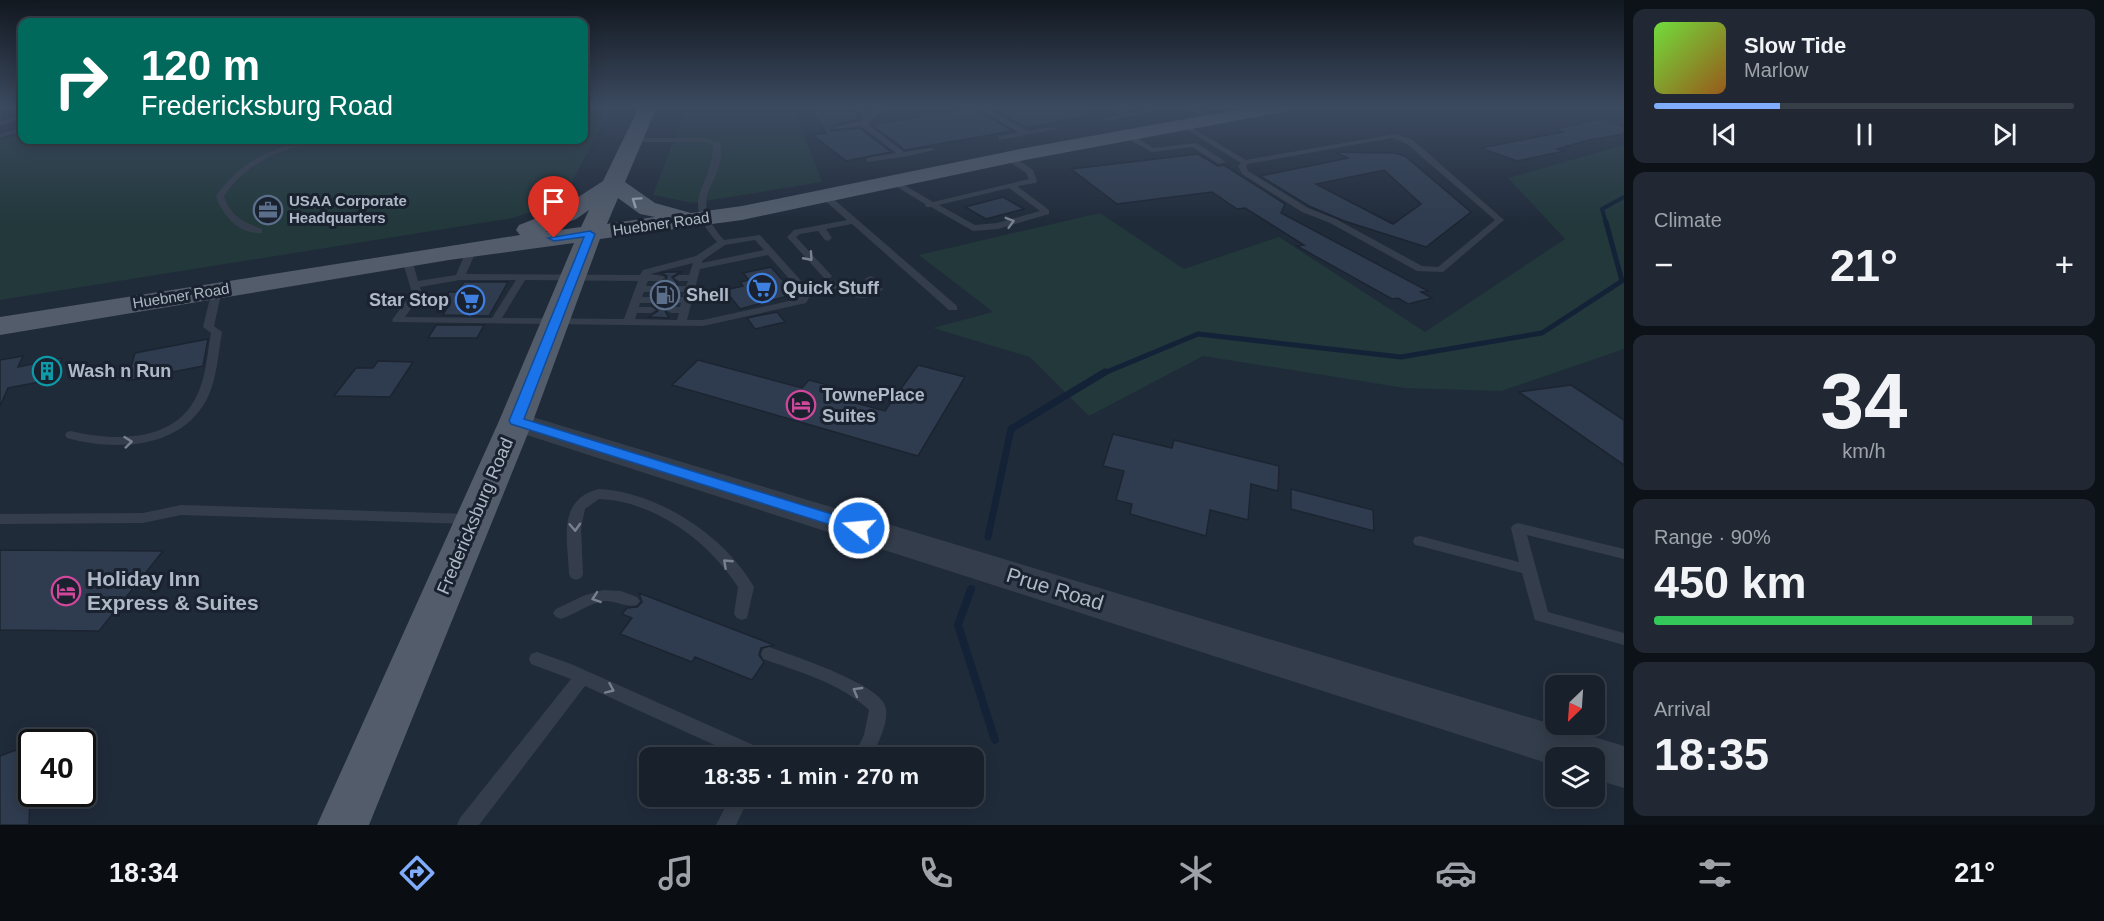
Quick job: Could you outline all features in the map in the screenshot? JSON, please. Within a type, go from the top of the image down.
[{"type":"main road","name":"Fredericksburg Road","points":[[343,825],[516,421],[590,234],[631,146]]},
{"type":"main road","name":"Huebner Road","points":[[0,326],[472,249],[704,219],[826,197],[1051,146]]},
{"type":"main road","points":[[472,249],[554,221],[614,184],[648,209],[704,219]]},
{"type":"street","name":"Prue Road","points":[[516,421],[1559,747]]},
{"type":"street","name":"Prue Road","points":[[1605,761],[1624,767]]},
{"type":"lane","points":[[259,231],[240,224],[224,211],[220,196],[231,178],[273,153],[296,146]]},
{"type":"lane","points":[[717,146],[718,154],[702,204],[704,219],[722,243]]},
{"type":"lane","points":[[892,146],[903,155]]},
{"type":"lane","points":[[1148,146],[1152,150],[1189,146]]},
{"type":"lane","points":[[1194,146],[1222,162]]},
{"type":"lane","points":[[1222,146],[1245,162],[1338,146]]},
{"type":"lane","points":[[1245,162],[1242,166],[1245,172],[1305,210],[1333,221],[1420,269],[1440,270],[1500,220],[1414,146]]},
{"type":"lane","points":[[870,160],[931,150]]},
{"type":"lane","points":[[929,205],[1033,181],[1030,172],[1008,157]]},
{"type":"lane","points":[[893,182],[929,205],[973,228],[998,226],[1046,212],[1010,186]]},
{"type":"lane","points":[[826,197],[953,308]]},
{"type":"lane","points":[[854,221],[797,232],[792,237],[830,280],[849,294],[864,295],[878,289],[870,279]]},
{"type":"lane","points":[[820,228],[828,238]]},
{"type":"lane","points":[[407,259],[417,293],[397,320],[556,322],[628,322],[681,323],[703,323],[806,299],[807,293],[757,237],[722,243],[698,262],[681,323]]},
{"type":"lane","points":[[460,277],[472,249]]},
{"type":"lane","points":[[628,322],[646,272],[770,252]]},
{"type":"lane","points":[[415,285],[460,277],[644,278],[658,284],[640,289]]},
{"type":"lane","points":[[495,321],[522,278]]},
{"type":"lane","points":[[675,295],[693,278]]},
{"type":"lane","points":[[675,295],[690,289]]},
{"type":"lane","points":[[71,435],[95,443],[138,441],[173,424],[195,407],[204,387],[217,332],[208,327],[217,290]]},
{"type":"lane","points":[[675,295],[685,305]]},
{"type":"lane","points":[[634,305],[652,305]]},
{"type":"lane","points":[[576,574],[574,515],[579,506],[589,498],[600,494],[613,496],[685,523],[736,571],[746,587],[742,614]]},
{"type":"lane","points":[[0,519],[143,518],[181,510],[474,519]]},
{"type":"lane","points":[[1624,554],[1518,528],[1541,616],[1624,639]]},
{"type":"lane","points":[[1420,542],[1527,569]]},
{"type":"lane","points":[[561,613],[596,597],[613,593],[632,601]]},
{"type":"lane","points":[[769,654],[852,687],[868,697],[878,708],[873,735],[867,747]]},
{"type":"lane","points":[[537,659],[740,747]]},
{"type":"lane","points":[[467,825],[582,677]]},
{"type":"lane","points":[[726,825],[735,807]]},
{"type":"green space","name":"USAA Corporate Headquarters","points":[[0,146],[591,146],[561,202],[513,218],[0,300]]},
{"type":"green space","points":[[672,146],[808,146],[822,182],[693,203],[653,195]]},
{"type":"green space","points":[[1624,146],[1624,349],[1501,391],[1405,388],[1203,356],[1089,416],[1030,357],[933,328],[993,312],[919,255],[1100,213],[1184,269],[1279,237],[1425,332],[1565,239],[1508,178]]},
{"type":"building","points":[[826,146],[883,146],[891,152],[846,161]]},
{"type":"building","points":[[899,146],[930,146],[905,150]]},
{"type":"building","points":[[1494,146],[1569,146],[1557,149],[1565,151],[1517,161],[1481,148]]},
{"type":"building","points":[[1335,152],[1395,153],[1405,156],[1471,212],[1426,247],[1344,221],[1309,206],[1260,176],[1348,158]],"holes":[[[1384,170],[1421,204],[1393,224],[1316,184]]]},
{"type":"building","points":[[1198,154],[1218,166],[1224,165],[1285,204],[1281,213],[1428,291],[1421,292],[1432,298],[1408,304],[1398,298],[1392,299],[1297,246],[1304,245],[1245,208],[1237,209],[1212,192],[1117,204],[1071,169]]},
{"type":"building","points":[[1003,197],[1024,209],[986,219],[965,207]]},
{"type":"building","name":"Quick Stuff","points":[[771,267],[795,294],[740,309],[725,290],[743,286],[740,282],[749,280],[743,273]]},
{"type":"building","points":[[681,272],[672,277],[678,284],[669,288],[675,294],[667,299],[673,305],[664,309],[669,318],[649,317],[658,311],[652,305],[660,301],[655,295],[664,290],[658,284],[666,280],[667,276],[661,273]]},
{"type":"building","points":[[464,282],[508,282],[489,316],[443,315],[447,308],[439,308],[449,292],[457,292]]},
{"type":"building","points":[[777,312],[785,322],[755,329],[747,318]]},
{"type":"building","points":[[436,325],[484,325],[477,338],[428,338]]},
{"type":"building","points":[[208,339],[203,366],[127,381],[135,353]]},
{"type":"building","points":[[23,356],[18,367],[62,358],[55,379],[8,388],[0,406],[0,360]]},
{"type":"building","name":"TownePlace Suites","points":[[698,360],[802,388],[809,380],[850,391],[844,400],[885,411],[918,365],[965,377],[918,456],[672,385]]},
{"type":"building","points":[[378,361],[413,362],[390,397],[334,396],[356,368],[373,368]]},
{"type":"building","points":[[1571,385],[1624,420],[1624,465],[1519,392]]},
{"type":"building","points":[[1113,434],[1172,448],[1174,440],[1279,466],[1278,491],[1251,484],[1248,520],[1210,510],[1206,536],[1130,514],[1132,504],[1116,500],[1124,471],[1103,466]]},
{"type":"building","points":[[1291,489],[1373,510],[1374,531],[1291,509]]},
{"type":"building","name":"Holiday Inn Express & Suites","points":[[0,550],[163,551],[99,631],[0,630]]},
{"type":"building","points":[[639,593],[774,645],[761,648],[759,655],[764,662],[752,680],[695,657],[692,662],[620,634],[632,618],[622,614],[627,608],[637,607],[642,602]]},
{"type":"building","points":[[18,749],[18,807],[30,807],[29,825],[0,825],[0,756]]},
{"type":"waterway","points":[[1606,223],[1602,209],[1624,197]]},
{"type":"waterway","points":[[1102,374],[1198,334],[1401,357],[1542,333],[1622,281],[1606,222]]},
{"type":"waterway","points":[[988,537],[1011,429],[1105,372]]},
{"type":"waterway","points":[[971,589],[958,625],[995,740]]},
{"type":"place","name":"USAA Corporate Headquarters","points":[[268,210]]},
{"type":"place","name":"Quick Stuff","points":[[762,288]]},
{"type":"place","name":"Shell","points":[[665,295]]},
{"type":"place","name":"Star Stop","points":[[470,300]]},
{"type":"place","name":"Wash n Run","points":[[47,371]]},
{"type":"place","name":"TownePlace Suites","points":[[801,405]]},
{"type":"place","name":"Holiday Inn Express & Suites","points":[[66,591]]},
{"type":"route","points":[[554,238],[590,234],[516,421],[859,528]]}]
